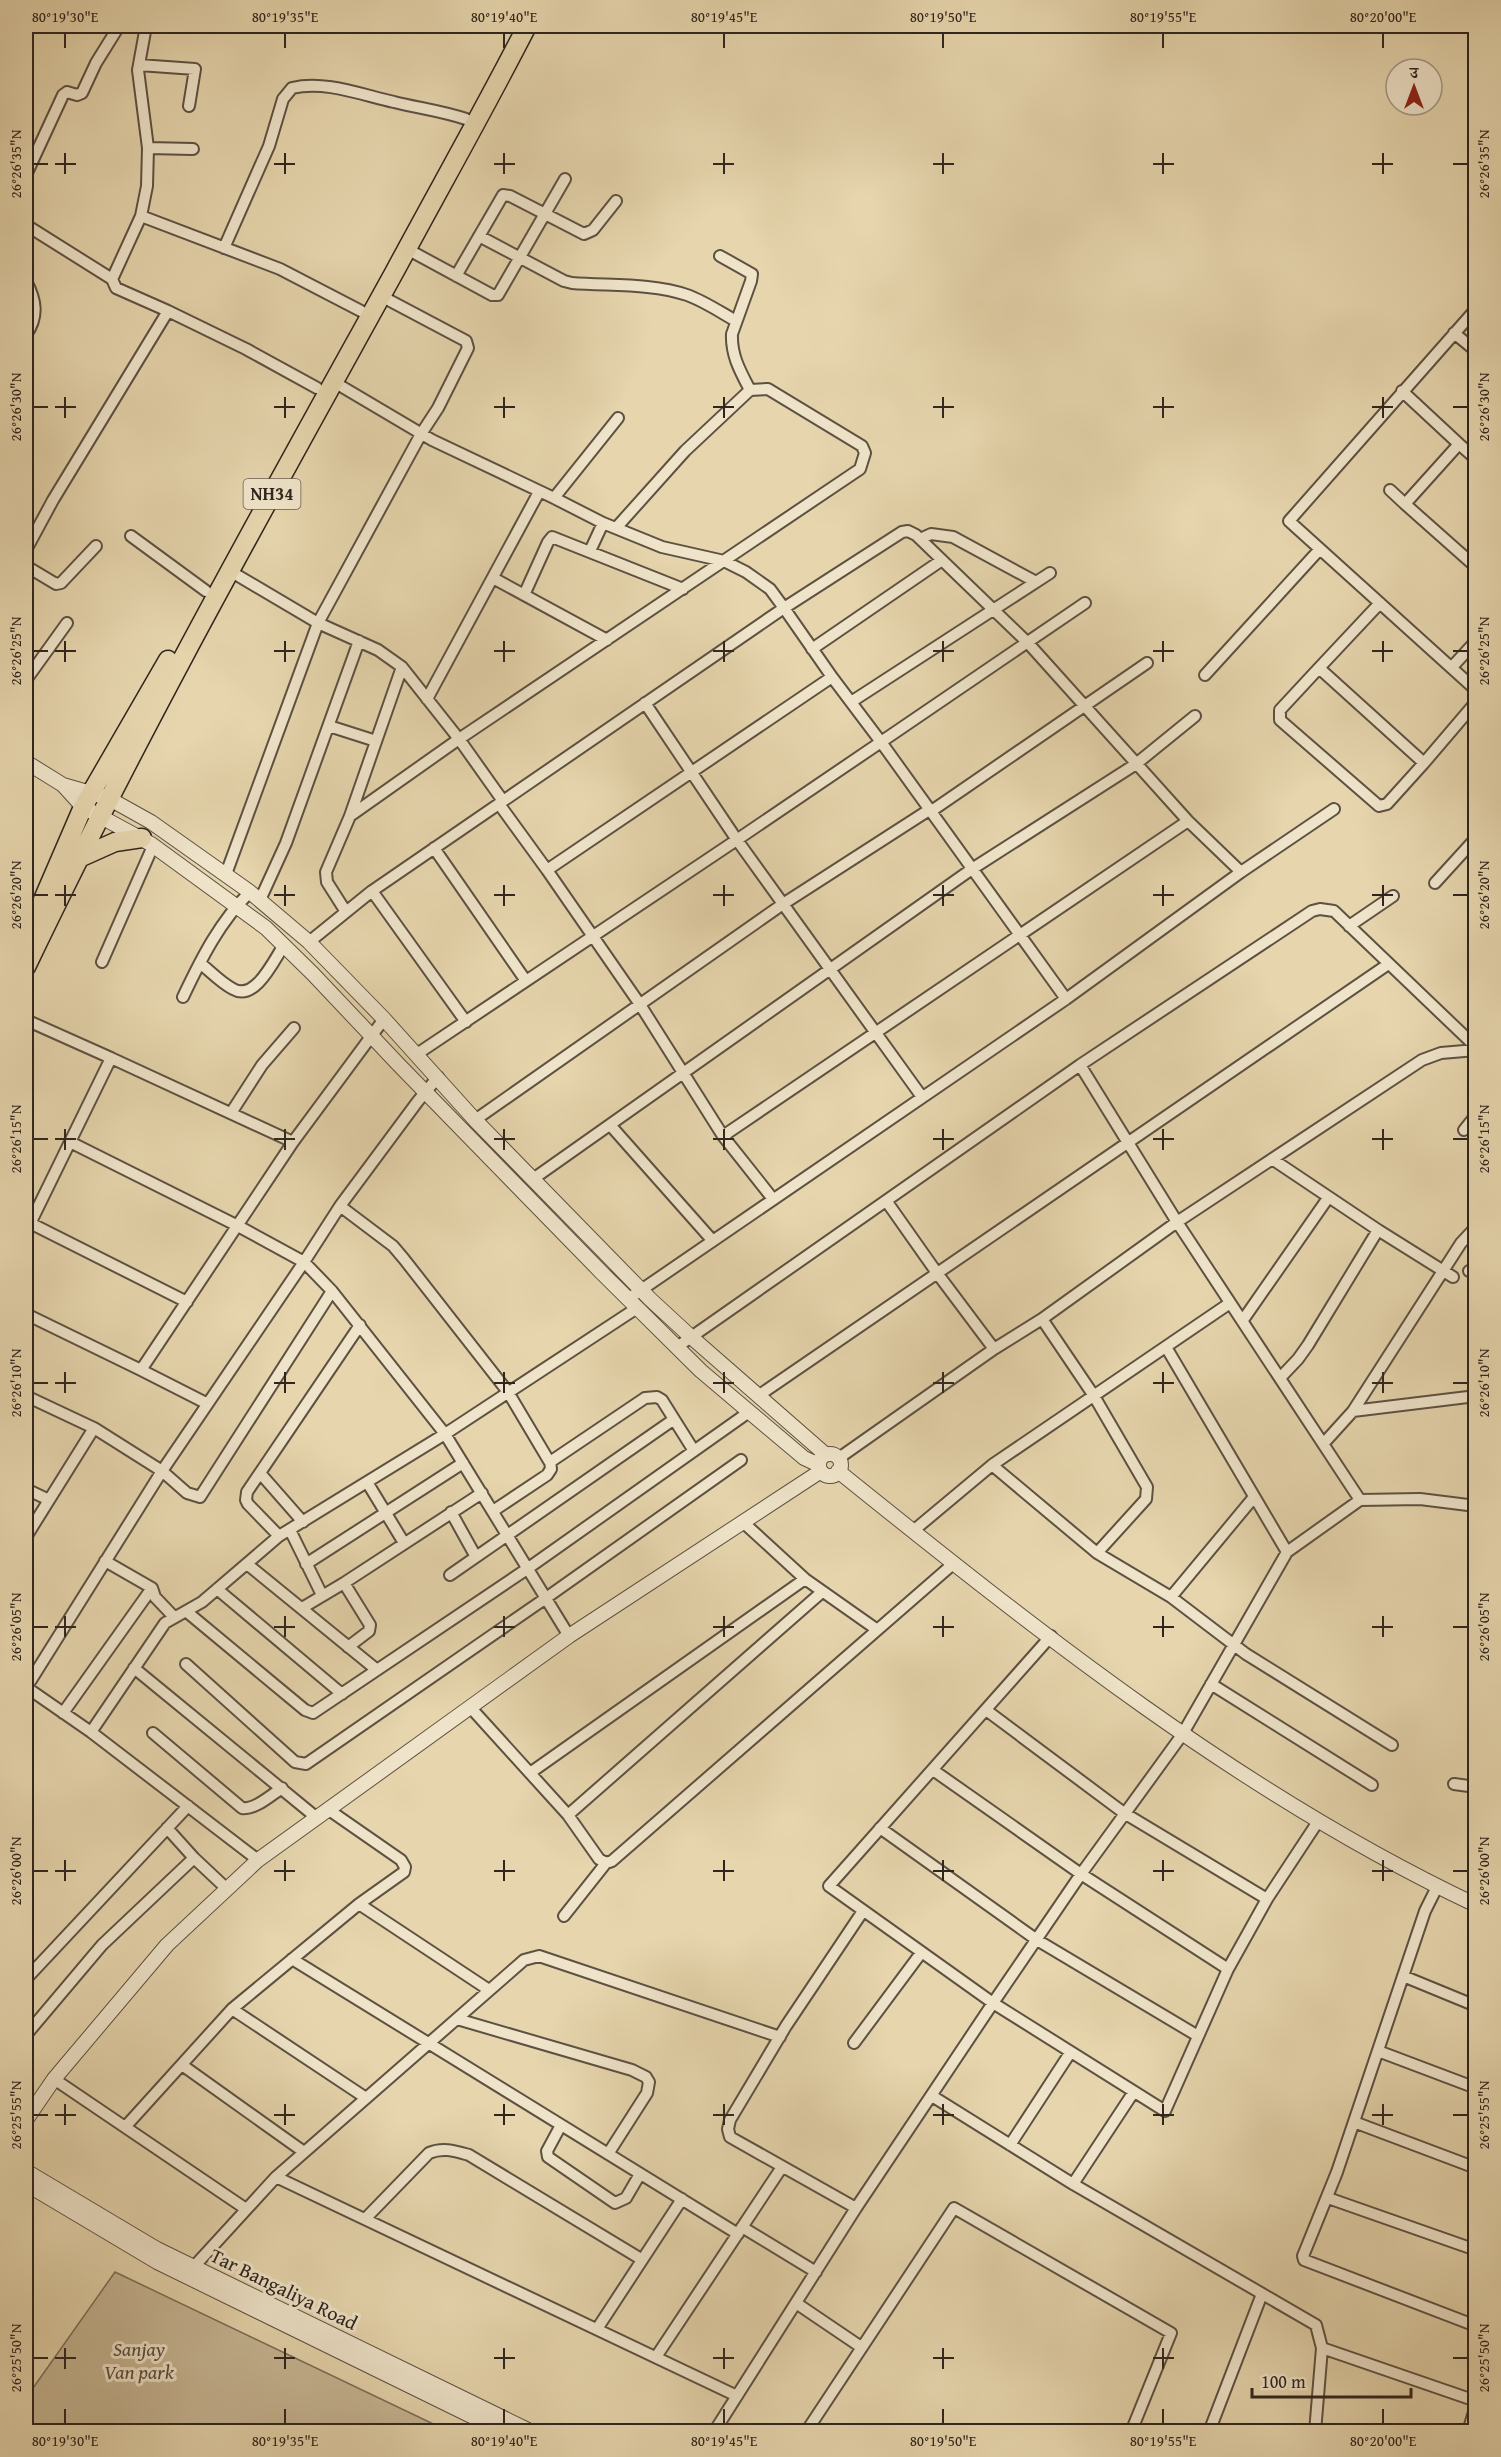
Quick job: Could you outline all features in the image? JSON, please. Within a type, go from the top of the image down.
[{"type":"highway","name":"NH34","points":[[26,967],[77,859],[95,803],[230,571],[361,311],[514,26]]},
{"type":"highway","name":"NH34","points":[[26,939],[206,591],[325,385],[381,296],[476,126],[527,26]]},
{"type":"highway","points":[[77,859],[115,842],[147,842]]},
{"type":"street","points":[[26,176],[63,95],[67,92],[76,95],[82,93],[96,63],[119,26]]},
{"type":"street","points":[[112,279],[141,216],[148,173],[148,148],[139,83],[144,26]]},
{"type":"street","points":[[139,64],[193,68],[195,75],[189,106]]},
{"type":"street","points":[[225,248],[269,146],[282,99],[292,88],[315,85],[439,110],[466,119]]},
{"type":"street","points":[[148,148],[193,149]]},
{"type":"street","points":[[407,249],[492,295],[498,295],[565,179]]},
{"type":"street","points":[[456,276],[503,195],[510,196],[584,234],[589,233],[616,201]]},
{"type":"street","points":[[141,216],[280,269],[361,311]]},
{"type":"street","points":[[26,225],[112,279],[116,288],[325,385],[603,523],[662,547],[724,561],[746,572],[770,590],[784,608],[1066,999]]},
{"type":"street","points":[[479,236],[572,284],[664,290],[688,296],[736,321]]},
{"type":"street","points":[[720,256],[752,274],[732,333],[732,349],[750,390]]},
{"type":"street","points":[[26,281],[34,297],[35,310],[26,335]]},
{"type":"street","points":[[226,874],[318,623],[421,434],[438,408],[469,345],[466,341],[381,296]]},
{"type":"street","points":[[1476,309],[1290,518],[1290,524],[1476,690]]},
{"type":"street","points":[[26,550],[53,500],[168,311]]},
{"type":"street","points":[[1454,333],[1476,351]]},
{"type":"street","points":[[350,816],[459,739],[860,469],[866,453],[861,446],[768,389],[750,390],[685,451],[616,528]]},
{"type":"street","points":[[1402,392],[1476,459]]},
{"type":"street","points":[[554,498],[618,418]]},
{"type":"street","points":[[1405,504],[1459,444]]},
{"type":"street","points":[[1390,490],[1476,567]]},
{"type":"street","points":[[427,699],[539,492]]},
{"type":"street","points":[[590,551],[603,523]]},
{"type":"street","points":[[309,942],[372,891],[645,703],[784,608],[902,532],[908,531],[920,539],[1028,642],[1188,821],[1241,872]]},
{"type":"street","points":[[920,539],[931,534],[953,537],[1036,582]]},
{"type":"street","points":[[131,536],[206,591]]},
{"type":"street","points":[[524,595],[552,537],[683,589]]},
{"type":"street","points":[[26,566],[56,584],[61,583],[96,546]]},
{"type":"street","points":[[1204,675],[1320,549]]},
{"type":"street","points":[[812,649],[942,560]]},
{"type":"street","points":[[230,571],[318,623],[378,650],[402,667],[459,739],[639,1003],[723,1136],[772,1199]]},
{"type":"street","points":[[851,702],[1050,573]]},
{"type":"street","points":[[493,578],[607,640]]},
{"type":"street","points":[[417,1054],[1085,603]]},
{"type":"street","points":[[1380,603],[1280,710],[1280,720],[1379,806],[1387,804],[1476,702]]},
{"type":"street","points":[[26,680],[67,623]]},
{"type":"street","points":[[183,997],[221,926],[236,905],[255,896],[273,873],[359,641]]},
{"type":"street","points":[[1452,668],[1476,641]]},
{"type":"street","points":[[475,1120],[783,904],[929,811],[1148,663]]},
{"type":"street","points":[[346,912],[327,882],[326,872],[350,816],[402,667]]},
{"type":"street","points":[[1319,668],[1424,763]]},
{"type":"street","points":[[547,870],[832,677]]},
{"type":"street","points":[[645,703],[737,840],[922,1097]]},
{"type":"street","points":[[533,1179],[972,869],[1136,764],[1195,716]]},
{"type":"street","points":[[328,726],[376,741]]},
{"type":"street","points":[[26,762],[95,803],[236,905],[284,945],[676,1347],[804,1458],[828,1464]]},
{"type":"street","points":[[95,803],[150,822],[226,874],[309,942],[417,1054],[475,1120],[641,1289],[758,1396],[828,1464],[953,1564],[1182,1735],[1378,1856],[1476,1905]]},
{"type":"street","points":[[91,1732],[165,1623],[187,1612],[279,1536],[445,1434],[508,1392],[632,1303],[641,1289],[1066,999],[1241,872],[1334,809]]},
{"type":"street","points":[[723,1136],[1188,821]]},
{"type":"street","points":[[1436,883],[1476,838]]},
{"type":"street","points":[[102,962],[147,842]]},
{"type":"street","points":[[434,848],[526,981]]},
{"type":"street","points":[[372,891],[466,1022]]},
{"type":"street","points":[[1349,926],[1393,896]]},
{"type":"street","points":[[676,1347],[887,1202],[1080,1065],[1312,911],[1320,909],[1334,911],[1476,1048]]},
{"type":"street","points":[[200,963],[234,990],[244,992],[257,986],[284,945]]},
{"type":"street","points":[[758,1396],[1387,964]]},
{"type":"street","points":[[141,1370],[293,1142],[384,1019]]},
{"type":"street","points":[[26,1020],[293,1142]]},
{"type":"street","points":[[231,1113],[262,1065],[294,1028]]},
{"type":"street","points":[[26,2120],[54,2079],[167,1945],[258,1860],[569,1636],[744,1523],[994,1349],[1042,1319],[1177,1222],[1422,1060],[1441,1053],[1476,1048]]},
{"type":"street","points":[[111,1058],[27,1225],[187,1302]]},
{"type":"street","points":[[1080,1065],[1177,1222],[1360,1500]]},
{"type":"street","points":[[258,1860],[91,1732],[26,1688],[206,1404],[340,1206],[438,1077]]},
{"type":"street","points":[[1464,1130],[1476,1115]]},
{"type":"street","points":[[611,1126],[712,1240]]},
{"type":"street","points":[[70,1142],[238,1226],[304,1262],[360,1325],[445,1434],[569,1636]]},
{"type":"street","points":[[1272,1159],[1328,1198],[1454,1277]]},
{"type":"street","points":[[1243,1320],[1328,1198]]},
{"type":"street","points":[[887,1202],[994,1349]]},
{"type":"street","points":[[340,1206],[393,1246],[508,1392],[546,1459],[550,1461],[551,1469],[547,1475],[493,1511]]},
{"type":"street","points":[[1324,1443],[1353,1411],[1395,1349],[1461,1243],[1476,1227]]},
{"type":"street","points":[[1280,1378],[1308,1345],[1378,1230]]},
{"type":"street","points":[[26,1396],[94,1428],[162,1471],[187,1493],[200,1497],[332,1291]]},
{"type":"street","points":[[913,1531],[992,1465],[1230,1303]]},
{"type":"street","points":[[26,1314],[206,1404]]},
{"type":"street","points":[[1042,1319],[1094,1396],[1145,1482],[1148,1493],[1146,1499],[1097,1552]]},
{"type":"street","points":[[279,1536],[246,1500],[247,1492],[360,1325]]},
{"type":"street","points":[[1166,1347],[1287,1551]]},
{"type":"street","points":[[1353,1411],[1476,1396]]},
{"type":"street","points":[[550,1461],[645,1398],[657,1397],[662,1400],[694,1451]]},
{"type":"street","points":[[187,1612],[308,1712],[318,1710],[527,1569],[749,1412]]},
{"type":"street","points":[[450,1575],[673,1420]]},
{"type":"street","points":[[26,1537],[47,1499],[94,1428]]},
{"type":"street","points":[[186,1664],[294,1762],[306,1764],[741,1460]]},
{"type":"street","points":[[306,1564],[464,1463]]},
{"type":"street","points":[[992,1465],[1097,1552],[1171,1597],[1246,1654],[1392,1745]]},
{"type":"street","points":[[260,1473],[303,1522]]},
{"type":"street","points":[[367,1482],[404,1543]]},
{"type":"street","points":[[26,1489],[47,1499]]},
{"type":"street","points":[[302,1608],[482,1493]]},
{"type":"street","points":[[1171,1597],[1254,1497]]},
{"type":"street","points":[[714,2432],[856,2208],[993,2003],[1124,1813],[1182,1735],[1287,1551],[1360,1500],[1420,1499],[1476,1506]]},
{"type":"street","points":[[451,1512],[476,1557]]},
{"type":"street","points":[[744,1523],[805,1579],[876,1629]]},
{"type":"street","points":[[290,1530],[322,1595]]},
{"type":"street","points":[[105,1561],[152,1588],[155,1597],[174,1617]]},
{"type":"street","points":[[247,1564],[377,1670]]},
{"type":"street","points":[[564,1916],[606,1863],[953,1564]]},
{"type":"street","points":[[530,1773],[805,1579]]},
{"type":"street","points":[[344,1583],[370,1625],[369,1630],[348,1647]]},
{"type":"street","points":[[63,1713],[152,1588]]},
{"type":"street","points":[[217,1589],[342,1694]]},
{"type":"street","points":[[568,1815],[822,1592]]},
{"type":"street","points":[[1051,1636],[829,1886],[993,2003],[1070,2054],[1165,2111],[1228,1969],[1267,1899],[1319,1820]]},
{"type":"street","points":[[126,2126],[232,2009],[359,1904],[404,1872],[405,1867],[401,1860],[282,1788],[134,1668]]},
{"type":"street","points":[[1211,1684],[1372,1785]]},
{"type":"street","points":[[471,1708],[568,1815],[599,1859],[606,1863]]},
{"type":"street","points":[[986,1710],[1124,1813],[1267,1899]]},
{"type":"street","points":[[153,1733],[242,1808],[247,1809],[257,1804],[282,1788]]},
{"type":"street","points":[[933,1770],[1081,1874],[1228,1969]]},
{"type":"street","points":[[1454,1784],[1476,1787]]},
{"type":"street","points":[[26,1979],[188,1806]]},
{"type":"street","points":[[167,1828],[227,1889]]},
{"type":"street","points":[[880,1828],[1037,1940],[1198,2036]]},
{"type":"street","points":[[26,2035],[102,1945],[194,1858]]},
{"type":"street","points":[[1437,1887],[1425,1911],[1328,2198],[1303,2254],[1304,2260],[1476,2326]]},
{"type":"street","points":[[359,1904],[489,1990]]},
{"type":"street","points":[[856,2208],[730,2137],[728,2129],[730,2120],[780,2037],[863,1911]]},
{"type":"street","points":[[854,2043],[921,1953]]},
{"type":"street","points":[[189,2272],[276,2177],[524,1960],[539,1956],[780,2037]]},
{"type":"street","points":[[292,1959],[640,2174],[816,2272]]},
{"type":"street","points":[[1403,1976],[1476,2006]]},
{"type":"street","points":[[232,2009],[366,2098]]},
{"type":"street","points":[[457,2019],[632,2070],[646,2077],[649,2082],[646,2093],[608,2154]]},
{"type":"street","points":[[1378,2051],[1476,2088]]},
{"type":"street","points":[[1010,2145],[1070,2054]]},
{"type":"street","points":[[182,2065],[304,2152]]},
{"type":"street","points":[[54,2079],[246,2209]]},
{"type":"street","points":[[1072,2184],[1133,2093]]},
{"type":"street","points":[[933,2096],[1072,2184],[1316,2325],[1322,2348],[1315,2432]]},
{"type":"street","points":[[1354,2122],[1476,2168]]},
{"type":"street","points":[[561,2126],[547,2151],[548,2157],[615,2203],[626,2198],[640,2174]]},
{"type":"street","points":[[365,2219],[429,2153],[437,2149],[449,2149],[469,2155],[641,2259]]},
{"type":"street","points":[[657,2357],[782,2167]]},
{"type":"street","name":"Tar Bangaliya Road","points":[[26,2171],[157,2249],[189,2272]]},
{"type":"street","points":[[276,2177],[737,2396]]},
{"type":"street","name":"Tar Bangaliya Road","points":[[26,2184],[106,2234],[434,2391],[504,2432]]},
{"type":"street","points":[[1328,2198],[1476,2250]]},
{"type":"street","points":[[597,2329],[682,2199]]},
{"type":"street","points":[[806,2432],[954,2208],[1171,2333],[1131,2432]]},
{"type":"street","points":[[1209,2432],[1262,2294]]},
{"type":"street","points":[[796,2303],[861,2347]]},
{"type":"street","points":[[1322,2348],[1476,2403],[1468,2432]]},
{"type":"street","points":[[434,2391],[532,2432]]},
{"type":"green space","name":"Sanjay Van park","points":[[115,2272],[448,2431],[26,2431],[26,2398]]}]
